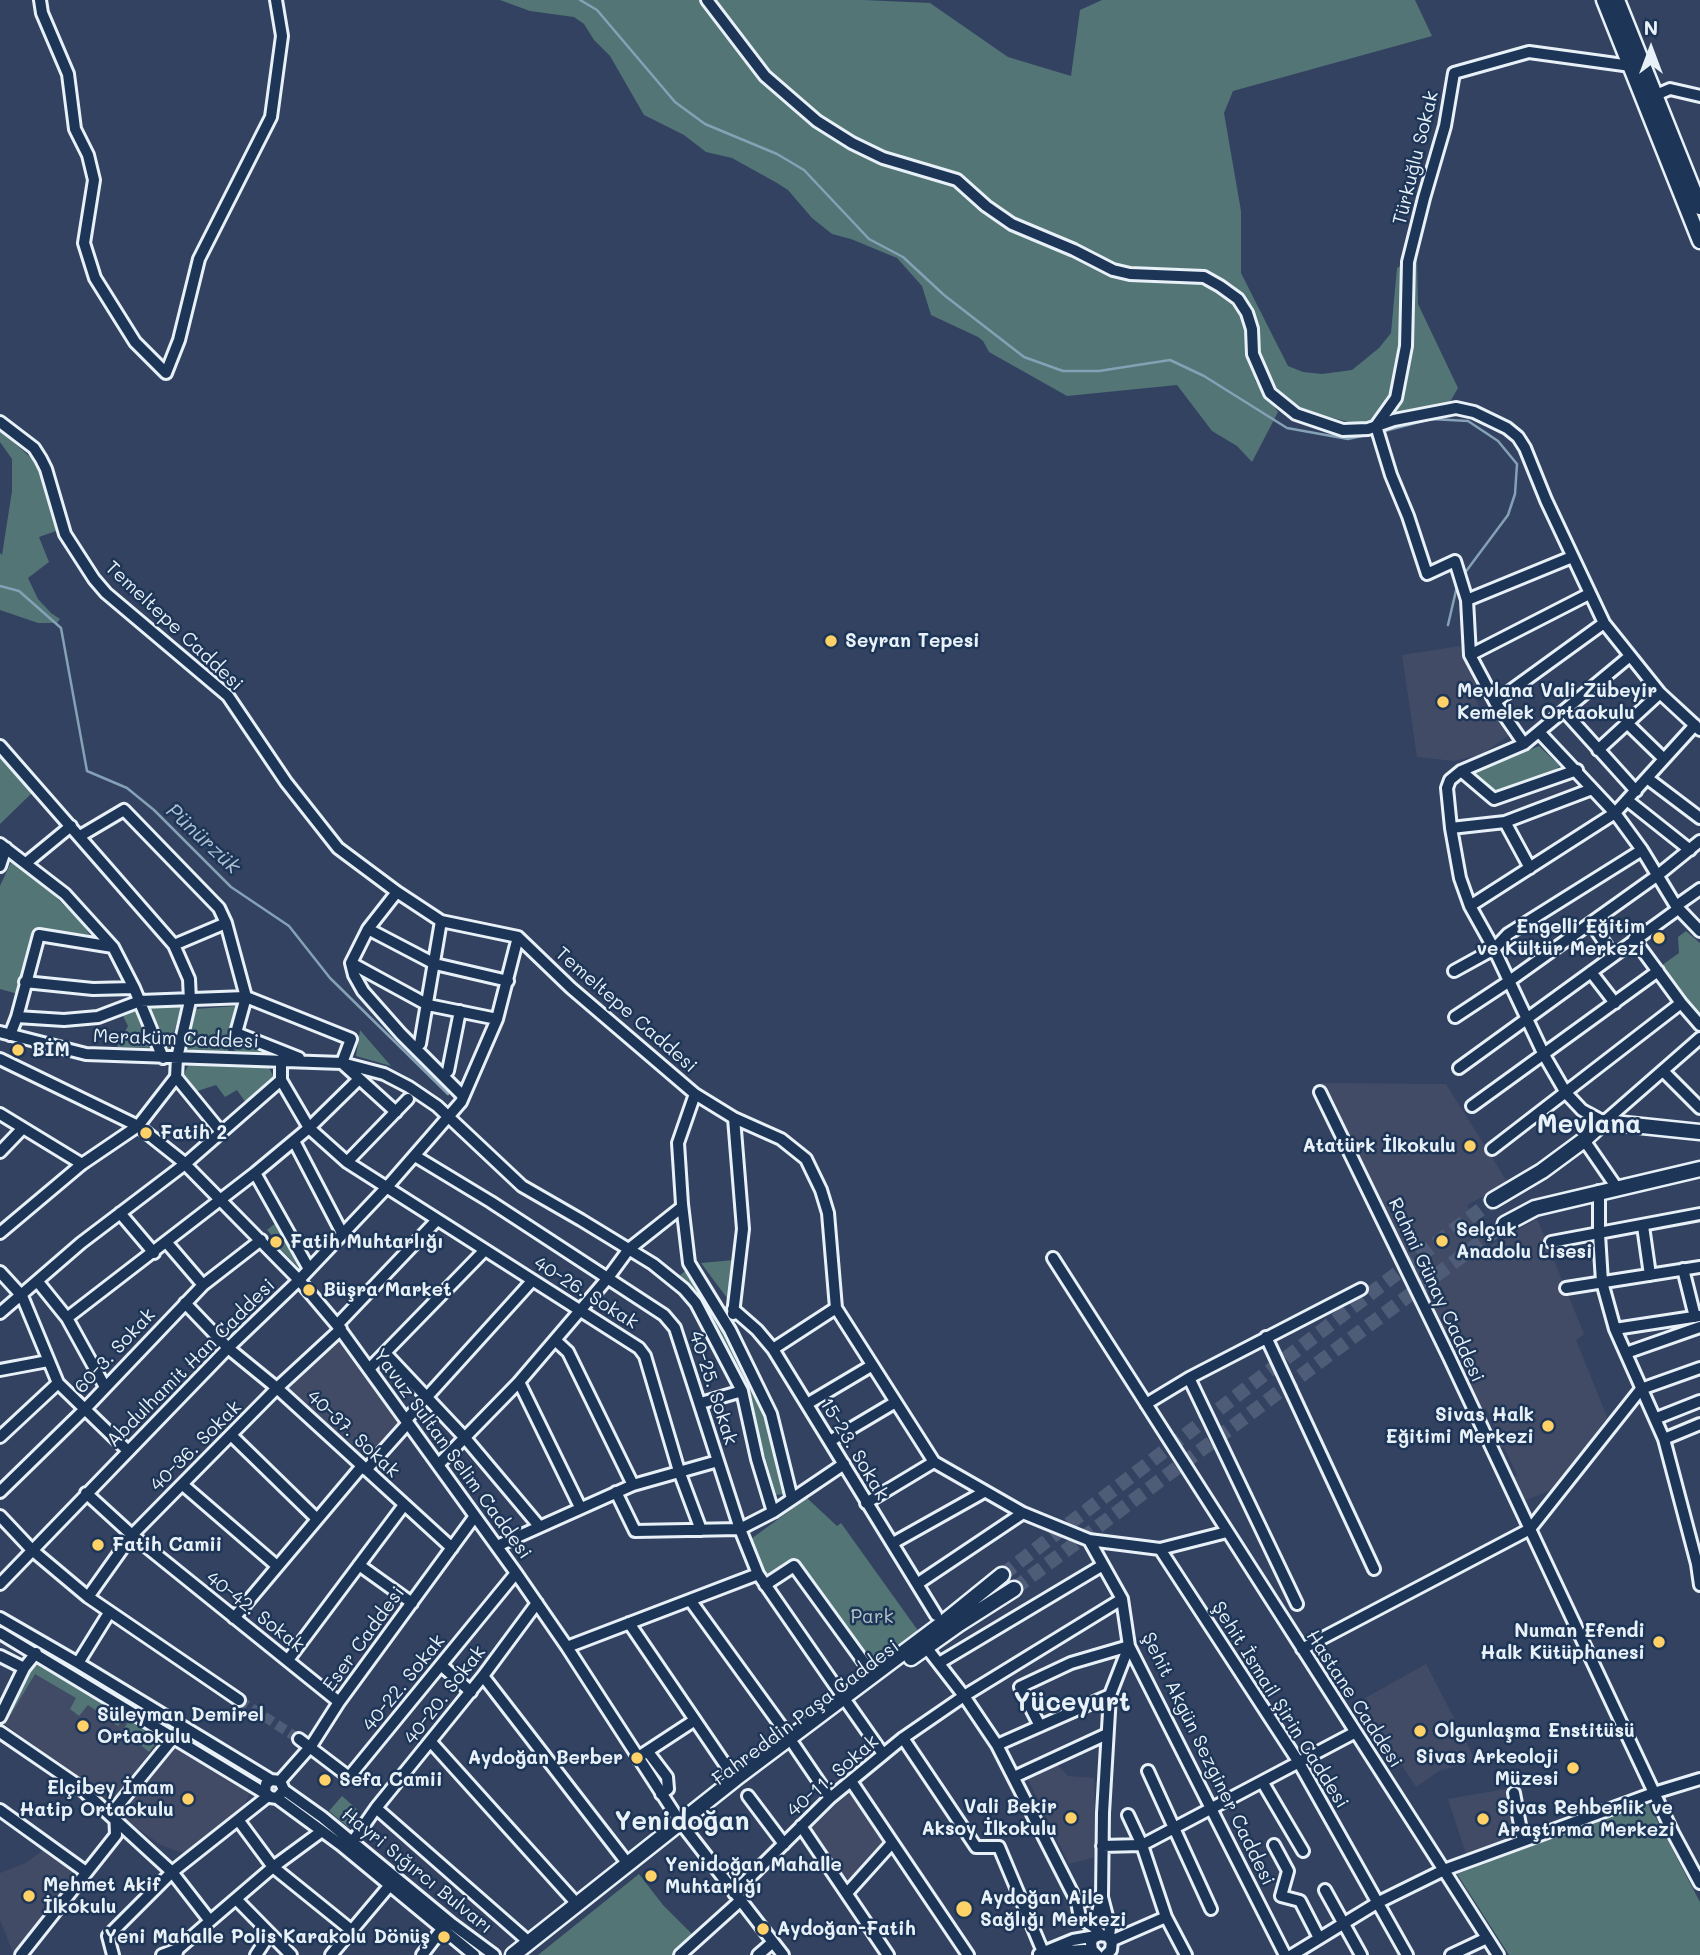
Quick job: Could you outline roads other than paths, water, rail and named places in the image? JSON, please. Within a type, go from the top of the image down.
[{"type":"main road","points":[[1604,0],[1700,241]]},
{"type":"main road","points":[[1617,0],[1700,207]]},
{"type":"main road","points":[[1493,1200],[1542,1171],[1604,1122],[1694,1131],[1700,1140]]},
{"type":"main road","points":[[1504,1224],[1535,1208],[1700,1169]]},
{"type":"main road","name":"Fahreddin Paşa Caddesi","points":[[846,1701],[1002,1575]]},
{"type":"main road","name":"Fahreddin Paşa Caddesi","points":[[529,1949],[577,1904],[683,1826],[735,1779],[1014,1589]]},
{"type":"main road","name":"Fahreddin Paşa Caddesi","points":[[513,1955],[529,1949],[791,1741]]},
{"type":"street","points":[[40,0],[42,13],[68,74],[75,130],[88,155],[94,180],[84,243],[95,278],[135,342],[166,373],[179,340],[199,259],[271,117],[282,36],[276,0]]},
{"type":"street","points":[[707,0],[765,76],[817,121],[852,143],[883,158],[957,180],[986,206],[1012,224],[1113,270],[1130,274],[1204,277],[1237,299],[1247,313],[1252,329],[1253,354],[1270,393],[1296,414],[1343,430],[1377,431],[1394,420],[1456,408],[1474,412],[1507,428],[1518,438],[1525,448],[1604,623],[1660,693],[1698,727],[1615,813],[1470,906]]},
{"type":"street","name":"Türkuğlu Sokak","points":[[1377,431],[1396,398],[1406,346],[1408,262],[1445,126],[1454,73],[1528,52],[1631,66]]},
{"type":"street","points":[[1656,95],[1670,89],[1700,96]]},
{"type":"street","name":"Temeltepe Caddesi","points":[[0,422],[34,448],[41,459],[65,534],[94,579],[106,593],[228,696],[312,818],[338,848],[441,922],[518,937],[571,988],[695,1094],[734,1118],[781,1139],[798,1150],[806,1159],[821,1190],[828,1213],[836,1308],[934,1462],[1023,1513],[1089,1540],[1160,1549],[1227,1532]]},
{"type":"street","points":[[1377,431],[1427,574],[1455,561],[1467,600],[1470,655],[1495,702],[1524,744]]},
{"type":"street","points":[[1467,600],[1572,557]]},
{"type":"street","points":[[1470,655],[1589,594]]},
{"type":"street","points":[[1495,702],[1604,623]]},
{"type":"street","points":[[1630,656],[1524,744],[1461,771],[1450,780],[1447,788],[1451,828],[1460,878],[1470,906],[1494,949],[1544,1055],[1566,1093],[1582,1110],[1604,1122],[1700,1038]]},
{"type":"street","points":[[1598,750],[1660,693]]},
{"type":"street","points":[[1564,711],[1636,791]]},
{"type":"street","points":[[1628,724],[1664,760]]},
{"type":"street","points":[[1539,732],[1615,813],[1658,874],[1677,907],[1700,932]]},
{"type":"street","points":[[0,746],[174,945],[189,979],[190,1000],[177,1058],[176,1077],[138,1126],[82,1164],[0,1233]]},
{"type":"street","points":[[1461,771],[1494,799],[1577,770]]},
{"type":"street","points":[[1647,778],[1700,818]]},
{"type":"street","points":[[1451,828],[1505,822],[1592,789]]},
{"type":"street","points":[[1627,800],[1690,850]]},
{"type":"street","points":[[1690,811],[1700,800]]},
{"type":"street","points":[[80,836],[124,810],[219,908],[226,923],[246,996],[232,1044]]},
{"type":"street","points":[[1505,822],[1530,868]]},
{"type":"street","points":[[26,863],[71,826]]},
{"type":"street","points":[[1455,1017],[1591,923],[1700,841]]},
{"type":"street","points":[[0,866],[3,846],[65,894],[113,947],[140,1001],[163,1058]]},
{"type":"street","points":[[1454,971],[1494,949],[1508,934],[1642,850]]},
{"type":"street","points":[[1459,1068],[1700,889]]},
{"type":"street","points":[[397,892],[368,929],[351,964],[354,975],[363,991],[462,1099]]},
{"type":"street","points":[[420,1044],[441,922]]},
{"type":"street","points":[[174,945],[226,923]]},
{"type":"street","points":[[1591,923],[1613,955]]},
{"type":"street","points":[[368,929],[435,964],[508,981]]},
{"type":"street","points":[[3,1035],[17,1017],[38,935],[113,947]]},
{"type":"street","name":"Abdulhamit Han Caddesi","points":[[1,1581],[228,1348],[299,1280],[415,1156],[462,1099],[497,1019],[518,937]]},
{"type":"street","points":[[1634,939],[1681,1003],[1700,1024]]},
{"type":"street","points":[[351,964],[428,1005],[497,1019]]},
{"type":"street","points":[[1472,1106],[1658,971]]},
{"type":"street","points":[[1591,972],[1615,1003]]},
{"type":"street","points":[[25,982],[93,989],[134,988]]},
{"type":"street","points":[[17,1017],[64,1020],[98,1017],[140,1001],[246,996],[351,1039],[342,1063],[396,1112]]},
{"type":"street","points":[[1492,1149],[1681,1003]]},
{"type":"street","points":[[448,1071],[460,1011]]},
{"type":"street","points":[[236,1033],[304,1060]]},
{"type":"street","name":"Meraküm Caddesi","points":[[3,1035],[86,1054],[342,1063],[384,1074],[409,1087],[437,1106],[522,1186],[629,1249],[670,1277],[696,1303],[742,1391],[757,1459],[774,1512]]},
{"type":"street","name":"Yavuz Sultan Selim Caddesi","points":[[2,1059],[138,1126],[185,1164],[299,1280],[339,1327],[439,1464],[567,1647],[683,1826],[783,1955]]},
{"type":"street","points":[[0,1313],[81,1243],[185,1164],[281,1080],[281,1060]]},
{"type":"street","points":[[1663,1071],[1700,1108]]},
{"type":"street","points":[[176,1077],[221,1132]]},
{"type":"street","name":"40-26. Sokak","points":[[281,1080],[309,1128],[347,1162],[578,1311],[612,1328],[639,1348],[645,1356],[679,1471],[701,1530]]},
{"type":"street","points":[[67,1318],[255,1173],[309,1128],[358,1080]]},
{"type":"street","name":"Rahmi Günay Caddesi","points":[[1320,1092],[1444,1346],[1654,1793],[1700,1883]]},
{"type":"street","points":[[695,1094],[678,1143],[689,1263],[730,1331],[771,1414],[792,1499]]},
{"type":"street","points":[[347,1162],[408,1099]]},
{"type":"street","points":[[0,1114],[82,1164]]},
{"type":"street","points":[[730,1331],[743,1229],[734,1118]]},
{"type":"street","points":[[0,1152],[23,1128]]},
{"type":"street","points":[[1584,1140],[1617,1188]]},
{"type":"street","points":[[294,1141],[342,1233]]},
{"type":"street","name":"40-25. Sokak","points":[[415,1156],[491,1202],[664,1315],[676,1328],[740,1528],[758,1574],[883,1754]]},
{"type":"street","points":[[255,1173],[309,1269]]},
{"type":"street","points":[[1599,1191],[1602,1282],[1615,1329],[1664,1438],[1698,1563],[1700,1585]]},
{"type":"street","points":[[439,1464],[519,1382],[607,1279],[629,1249],[682,1207]]},
{"type":"street","points":[[120,1213],[154,1253]]},
{"type":"street","points":[[1551,1242],[1700,1214]]},
{"type":"street","name":"40-36. Sokak","points":[[88,1597],[131,1535],[339,1327],[437,1220]]},
{"type":"street","points":[[1643,1226],[1650,1275]]},
{"type":"street","name":"60-3. Sokak","points":[[0,1492],[84,1410],[203,1285],[261,1240]]},
{"type":"street","points":[[166,1243],[203,1285]]},
{"type":"street","points":[[369,1369],[485,1250]]},
{"type":"street","name":"Hastane Caddesi","points":[[1053,1258],[1498,1955]]},
{"type":"street","points":[[670,1277],[689,1263]]},
{"type":"street","points":[[1566,1288],[1700,1267]]},
{"type":"street","points":[[1683,1269],[1698,1320]]},
{"type":"street","points":[[0,1272],[22,1296],[58,1383],[128,1451]]},
{"type":"street","points":[[234,1618],[316,1518],[407,1421],[532,1280]]},
{"type":"street","points":[[38,1282],[67,1318],[105,1387]]},
{"type":"street","points":[[1146,1404],[1189,1378],[1361,1289]]},
{"type":"street","name":"40-37. Sokak","points":[[185,1303],[228,1348],[277,1388],[452,1548]]},
{"type":"street","points":[[773,1349],[836,1308]]},
{"type":"street","name":"15-23. Sokak","points":[[733,1309],[757,1330],[773,1349],[936,1615]]},
{"type":"street","points":[[1615,1329],[1698,1320]]},
{"type":"street","points":[[1626,1353],[1698,1320]]},
{"type":"street","points":[[1266,1337],[1374,1569]]},
{"type":"street","points":[[555,1340],[568,1352],[633,1485]]},
{"type":"street","points":[[386,1354],[465,1438],[539,1526]]},
{"type":"street","points":[[0,1370],[48,1361]]},
{"type":"street","points":[[807,1404],[871,1366]]},
{"type":"street","points":[[1302,1649],[1530,1529],[1641,1389],[1700,1368]]},
{"type":"street","points":[[1189,1378],[1297,1604]]},
{"type":"street","points":[[519,1382],[580,1507]]},
{"type":"street","points":[[0,1437],[58,1383]]},
{"type":"street","points":[[701,1403],[742,1391]]},
{"type":"street","points":[[1657,1418],[1700,1401]]},
{"type":"street","points":[[830,1441],[894,1403]]},
{"type":"street","points":[[1664,1438],[1700,1424]]},
{"type":"street","points":[[232,1436],[316,1518]]},
{"type":"street","points":[[497,1546],[633,1485],[718,1461]]},
{"type":"street","points":[[866,1503],[934,1462]]},
{"type":"street","points":[[616,1492],[635,1531],[740,1528],[774,1512],[844,1464]]},
{"type":"street","points":[[183,1485],[277,1566]]},
{"type":"street","points":[[893,1544],[984,1492]]},
{"type":"street","name":"40-42. Sokak","points":[[86,1493],[131,1535],[340,1702]]},
{"type":"street","points":[[288,1660],[404,1505]]},
{"type":"street","points":[[918,1584],[1023,1513]]},
{"type":"street","points":[[0,1516],[32,1550],[88,1597],[239,1700]]},
{"type":"street","name":"Eser Caddesi","points":[[113,1955],[108,1936],[172,1872],[239,1821],[274,1790],[310,1746],[475,1516]]},
{"type":"street","name":"Şehit Akgün Sezginer Caddesi","points":[[1089,1540],[1122,1599],[1129,1646],[1285,1955]]},
{"type":"street","name":"Şehit İsmail Şirin Caddesi","points":[[1160,1549],[1298,1761],[1407,1955]]},
{"type":"street","points":[[359,1565],[412,1602]]},
{"type":"street","points":[[939,1663],[1103,1565]]},
{"type":"street","points":[[765,1585],[794,1566],[865,1664]]},
{"type":"street","name":"40-22. Sokak","points":[[310,1746],[349,1777],[516,1573]]},
{"type":"street","points":[[567,1647],[758,1574]]},
{"type":"street","name":"40-11. Sokak","points":[[680,1955],[738,1897],[801,1826],[883,1754],[964,1696],[1122,1599]]},
{"type":"street","points":[[690,1600],[830,1798]]},
{"type":"street","name":"40-20. Sokak","points":[[353,1842],[376,1808],[471,1692],[537,1603]]},
{"type":"street","points":[[78,1662],[109,1613]]},
{"type":"street","name":"Hayri Sığırcı Bulvarı","points":[[0,1618],[78,1662],[353,1842],[444,1918],[494,1955]]},
{"type":"street","points":[[629,1623],[735,1779]]},
{"type":"street","name":"Hayri Sığırcı Bulvarı","points":[[0,1633],[174,1737],[274,1790],[474,1955]]},
{"type":"street","points":[[1040,1726],[1020,1687],[1071,1663],[1129,1646]]},
{"type":"street","points":[[1106,1955],[1111,1950],[1104,1936],[1102,1897],[1107,1734],[1110,1695],[1129,1646]]},
{"type":"street","points":[[926,1647],[997,1745],[1077,1902],[1080,1918],[1073,1940]]},
{"type":"street","points":[[0,1717],[24,1668],[36,1653]]},
{"type":"street","points":[[0,1656],[24,1668]]},
{"type":"street","points":[[441,1665],[471,1692]]},
{"type":"street","points":[[483,1676],[628,1864]]},
{"type":"street","points":[[997,1745],[1110,1695]]},
{"type":"street","points":[[637,1758],[695,1720]]},
{"type":"street","points":[[0,1732],[76,1784],[172,1872],[210,1921]]},
{"type":"street","points":[[1102,1846],[1142,1845],[1263,1783],[1354,1732]]},
{"type":"street","points":[[1014,1777],[1107,1734]]},
{"type":"street","points":[[21,1955],[116,1835],[115,1809],[174,1737]]},
{"type":"street","points":[[903,1738],[976,1847],[999,1847],[1040,1954]]},
{"type":"street","points":[[299,1739],[310,1746]]},
{"type":"street","points":[[431,1742],[577,1904]]},
{"type":"street","points":[[648,1752],[667,1777],[668,1789],[661,1794]]},
{"type":"street","points":[[1148,1771],[1211,1909]]},
{"type":"street","points":[[1292,1955],[1377,1903],[1444,1870],[1654,1793],[1700,1779]]},
{"type":"street","points":[[851,1781],[968,1955]]},
{"type":"street","points":[[1263,1783],[1303,1850]]},
{"type":"street","points":[[1514,1793],[1523,1841]]},
{"type":"street","points":[[748,1796],[783,1844]]},
{"type":"street","points":[[376,1808],[529,1949]]},
{"type":"street","points":[[1,1812],[86,1872]]},
{"type":"street","points":[[1128,1815],[1142,1845],[1166,1917],[1186,1955]]},
{"type":"street","points":[[239,1821],[273,1867],[351,1930]]},
{"type":"street","points":[[801,1826],[888,1955]]},
{"type":"street","points":[[162,1955],[177,1952],[273,1867],[321,1831]]},
{"type":"street","points":[[847,1893],[892,1843]]},
{"type":"street","points":[[1274,1845],[1288,1871],[1281,1896],[1300,1901],[1320,1938]]},
{"type":"street","points":[[331,1955],[390,1885]]},
{"type":"street","points":[[1325,1890],[1361,1955]]},
{"type":"street","points":[[1077,1902],[1102,1897]]},
{"type":"street","points":[[1095,1953],[1091,1943],[1104,1936],[1110,1928],[1102,1897]]},
{"type":"street","points":[[236,1899],[291,1955]]},
{"type":"street","points":[[1040,1954],[1073,1940],[1104,1936],[1166,1917]]},
{"type":"street","points":[[1080,1918],[1104,1936],[1120,1955]]},
{"type":"street","points":[[422,1955],[442,1929]]},
{"type":"street","points":[[256,1955],[269,1935]]},
{"type":"street","points":[[1451,1955],[1464,1952],[1487,1938]]},
{"type":"street","points":[[758,1955],[773,1942]]},
{"type":"street","points":[[1040,1954],[1084,1950],[1095,1953]]},
{"type":"waterway","points":[[580,0],[597,10],[675,102],[705,124],[777,154],[804,170],[869,239],[903,257],[944,295],[1024,357],[1063,371],[1099,371],[1170,360],[1204,376],[1287,428],[1348,439],[1375,433]]},
{"type":"waterway","points":[[1381,432],[1431,419],[1468,421],[1498,441],[1517,464],[1515,494],[1508,515],[1464,574]]},
{"type":"waterway","points":[[1448,625],[1458,582]]},
{"type":"waterway","name":"Pünürzük","points":[[0,586],[19,591],[61,628],[87,771],[127,788],[154,810],[231,887],[289,926],[330,978],[448,1094]]},
{"type":"tunnel","points":[[1002,1575],[1493,1200]]},
{"type":"tunnel","points":[[1014,1589],[1505,1224]]},
{"type":"tunnel","points":[[239,1700],[299,1739]]},
{"type":"place","name":"Seyran Tepesi","points":[[831,641]]},
{"type":"place","name":"Mevlana Vali Zübeyir Kemelek Ortaokulu","points":[[1443,702]]},
{"type":"place","name":"Engelli Eğitim ve Kültür Merkezi","points":[[1659,938]]},
{"type":"place","name":"BİM","points":[[18,1050]]},
{"type":"place","name":"Fatih 2","points":[[146,1133]]},
{"type":"place","name":"Atatürk İlkokulu","points":[[1470,1146]]},
{"type":"place","name":"Selçuk Anadolu Lisesi","points":[[1442,1241]]},
{"type":"place","name":"Fatih Muhtarlığı","points":[[276,1242]]},
{"type":"place","name":"Büşra Market","points":[[309,1290]]},
{"type":"place","name":"Sivas Halk Eğitimi Merkezi","points":[[1548,1426]]},
{"type":"place","name":"Fatih Camii","points":[[98,1545]]},
{"type":"place","name":"Numan Efendi Halk Kütüphanesi","points":[[1659,1642]]},
{"type":"place","name":"Süleyman Demirel Ortaokulu","points":[[83,1726]]},
{"type":"place","name":"Olgunlaşma Enstitüsü","points":[[1420,1731]]},
{"type":"place","name":"Aydoğan Berber","points":[[637,1758]]},
{"type":"place","name":"Sivas Arkeoloji Müzesi","points":[[1573,1768]]},
{"type":"place","name":"Sefa Camii","points":[[325,1780]]},
{"type":"place","name":"Elçibey İmam Hatip Ortaokulu","points":[[188,1799]]},
{"type":"place","name":"Vali Bekir Aksoy İlkokulu","points":[[1071,1818]]},
{"type":"place","name":"Sivas Rehberlik ve Araştırma Merkezi","points":[[1483,1819]]},
{"type":"place","name":"Yenidoğan Mahalle Muhtarlığı","points":[[651,1876]]},
{"type":"place","name":"Mehmet Akif İlkokulu","points":[[29,1896]]},
{"type":"place","name":"Aydoğan Aile Sağlığı Merkezi","points":[[964,1909]]},
{"type":"place","name":"Aydoğan-Fatih","points":[[763,1929]]},
{"type":"place","name":"Yeni Mahalle Polis Karakolu Dönüş","points":[[444,1937]]},
{"type":"district","name":"Mevlana","points":[[1589,1125]]},
{"type":"district","name":"Yüceyurt","points":[[1072,1703]]},
{"type":"district","name":"Yenidoğan","points":[[682,1822]]},
{"type":"park label","name":"Park","points":[[872,1617]]}]
